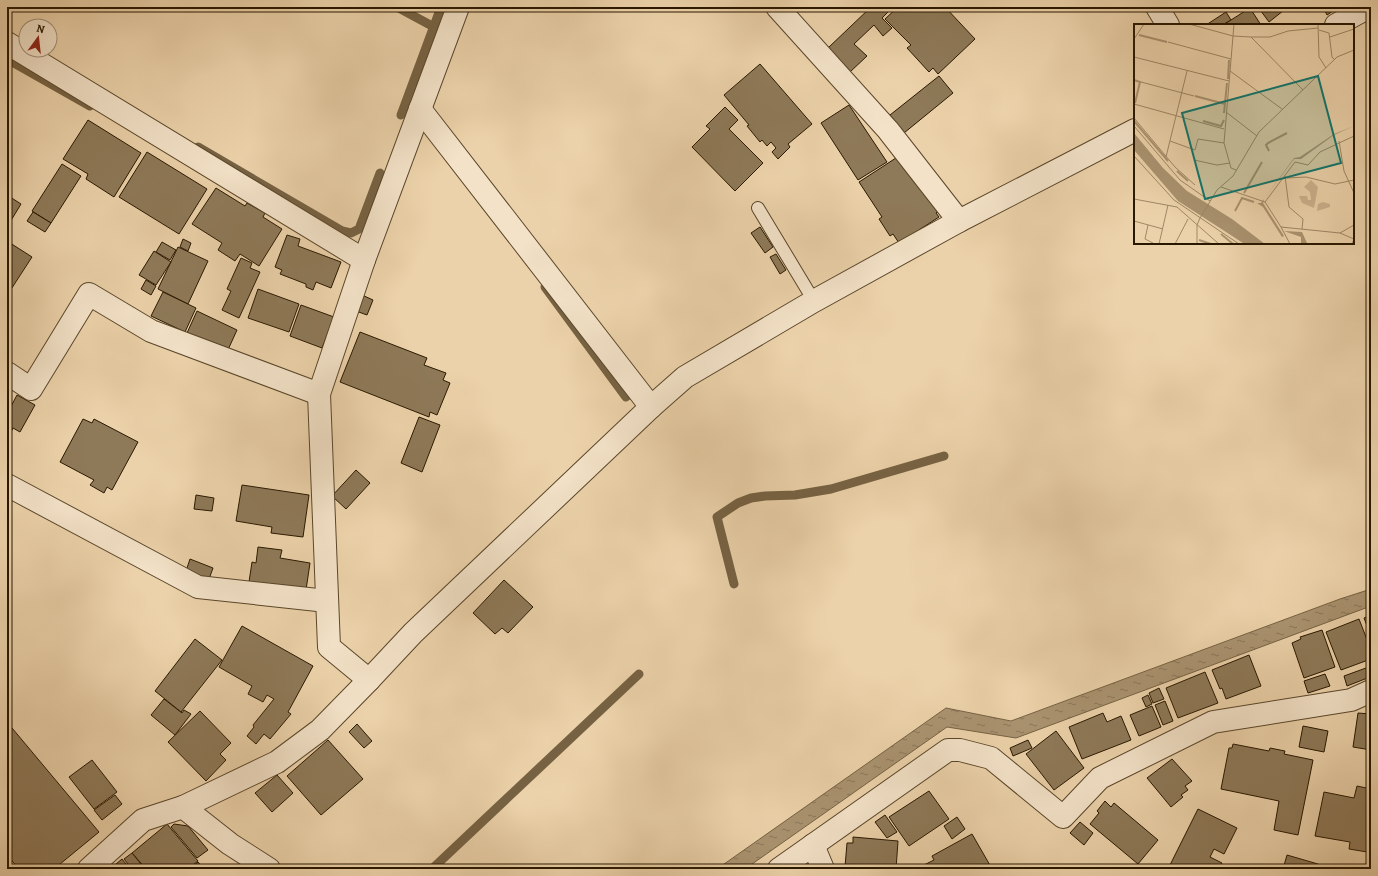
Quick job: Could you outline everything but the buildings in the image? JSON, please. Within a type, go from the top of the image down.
[{"type":"street","points":[[369,680],[328,647],[319,394],[364,260],[458,7]]},
{"type":"street","points":[[777,7],[888,130],[959,221]]},
{"type":"street","points":[[1156,7],[1167,24]]},
{"type":"street","points":[[1338,24],[1369,7]]},
{"type":"street","points":[[7,44],[364,260]]},
{"type":"street","points":[[420,109],[651,407]]},
{"type":"street","points":[[89,869],[143,820],[183,807],[277,762],[320,730],[413,633],[651,407],[685,377],[814,301],[959,221],[1134,131]]},
{"type":"street","points":[[7,373],[31,389],[89,294],[151,331],[319,394]]},
{"type":"street","points":[[7,485],[198,587],[327,601]]},
{"type":"street","points":[[779,869],[948,750],[960,750],[991,758],[1063,817],[1100,778],[1213,722],[1351,700],[1371,691]]},
{"type":"street","points":[[183,807],[230,844],[269,869]]},
{"type":"street","points":[[814,845],[823,869]]},
{"type":"lane","points":[[758,208],[814,301]]},
{"type":"water","points":[[1371,589],[1371,606],[1016,738],[947,727],[745,869],[717,869],[946,708],[1011,721],[1340,599]]},
{"type":"waterway","points":[[397,7],[434,27]]},
{"type":"waterway","points":[[401,115],[441,7]]},
{"type":"waterway","points":[[7,59],[90,106]]},
{"type":"waterway","points":[[198,147],[342,231],[351,233],[359,229],[380,173]]},
{"type":"waterway","points":[[545,287],[626,397]]},
{"type":"waterway","points":[[734,584],[717,517],[738,503],[751,498],[795,495],[831,489],[944,456]]},
{"type":"waterway","points":[[432,869],[639,674]]}]
